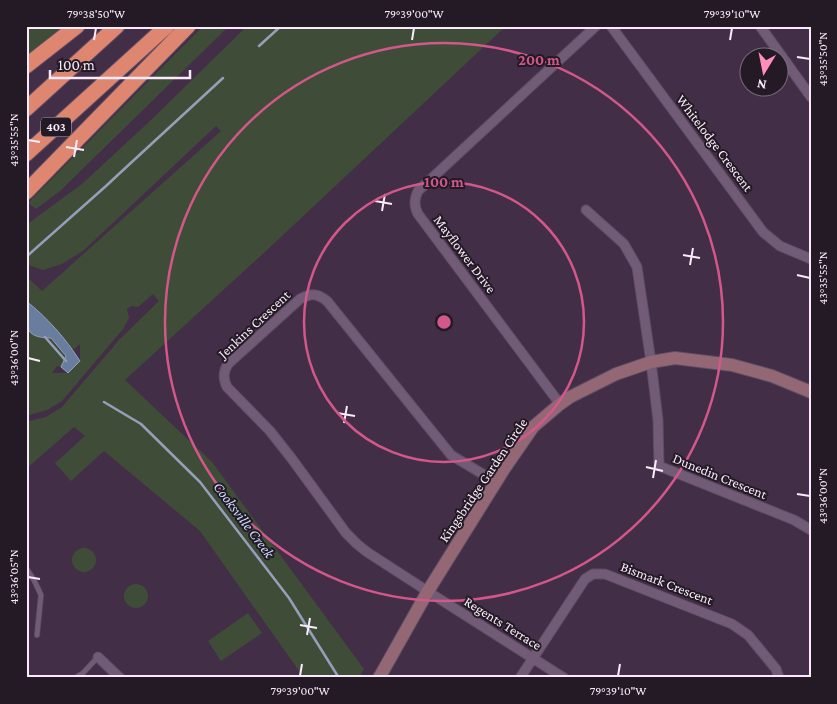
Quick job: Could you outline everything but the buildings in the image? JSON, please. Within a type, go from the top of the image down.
[{"type":"highway","points":[[26,66],[77,26]]},
{"type":"highway","name":"403","points":[[26,109],[117,26]]},
{"type":"highway","name":"403","points":[[26,154],[167,26]]},
{"type":"highway","points":[[26,192],[188,26]]},
{"type":"street","name":"Mayflower Drive","points":[[560,404],[418,214],[415,202],[418,191],[596,26]]},
{"type":"street","name":"Whitelodge Crescent","points":[[611,26],[763,232],[780,246],[811,259]]},
{"type":"street","points":[[760,26],[811,97]]},
{"type":"street","points":[[586,210],[624,244],[637,267],[651,362]]},
{"type":"street","name":"Jenkins Crescent","points":[[428,591],[367,552],[346,533],[270,431],[227,386],[223,379],[224,371],[228,364],[300,299],[307,295],[321,296],[451,455],[496,482]]},
{"type":"street","name":"Kingsbridge Garden Circle","points":[[379,678],[428,591],[496,482],[533,427],[570,397],[616,374],[651,362],[675,358],[732,365],[772,376],[811,392]]},
{"type":"street","name":"Dunedin Crescent","points":[[651,362],[658,420],[658,466],[794,520],[811,530]]},
{"type":"street","name":"Bismark Crescent","points":[[520,678],[585,579],[593,574],[605,574],[732,624],[748,636],[776,669],[779,678]]},
{"type":"street","name":"Regents Terrace","points":[[428,591],[564,678]]},
{"type":"street","points":[[98,657],[120,678]]},
{"type":"lane","points":[[26,568],[41,595],[37,635]]},
{"type":"lane","points":[[75,678],[83,673],[98,657]]},
{"type":"green space","points":[[29,26],[64,26],[26,57],[26,28]]},
{"type":"green space","points":[[203,26],[229,26],[60,191],[36,209],[28,203]]},
{"type":"green space","points":[[247,26],[506,26],[125,380],[212,462],[364,669],[359,678],[304,678],[200,531],[104,451],[71,481],[55,463],[85,436],[74,427],[26,469],[26,422],[46,417],[62,407],[119,340],[159,301],[153,294],[138,307],[131,306],[127,309],[129,318],[123,329],[62,401],[47,410],[26,416],[26,325],[36,336],[51,338],[66,356],[61,367],[57,366],[52,373],[68,373],[80,361],[80,344],[73,350],[38,311],[26,301],[26,276],[42,291],[221,131],[216,126],[83,251],[62,264],[43,270],[26,264],[26,225],[82,184]]},
{"type":"green space","points":[[79,548],[89,548],[96,555],[96,565],[89,572],[79,572],[72,565],[72,555]]},
{"type":"green space","points":[[131,584],[141,584],[148,591],[148,601],[141,608],[131,608],[124,601],[124,591]]},
{"type":"green space","points":[[248,613],[262,633],[221,661],[208,641]]},
{"type":"water","points":[[26,301],[56,329],[80,361],[68,373],[61,367],[66,356],[51,338],[35,335],[30,332],[26,323]]},
{"type":"waterway","points":[[26,29],[31,26]]},
{"type":"waterway","points":[[259,46],[281,26]]},
{"type":"waterway","points":[[26,257],[223,78]]},
{"type":"waterway","name":"Cooksville Creek","points":[[45,337],[66,361]]},
{"type":"waterway","name":"Cooksville Creek","points":[[104,402],[141,424],[200,482],[289,598],[339,678]]}]
